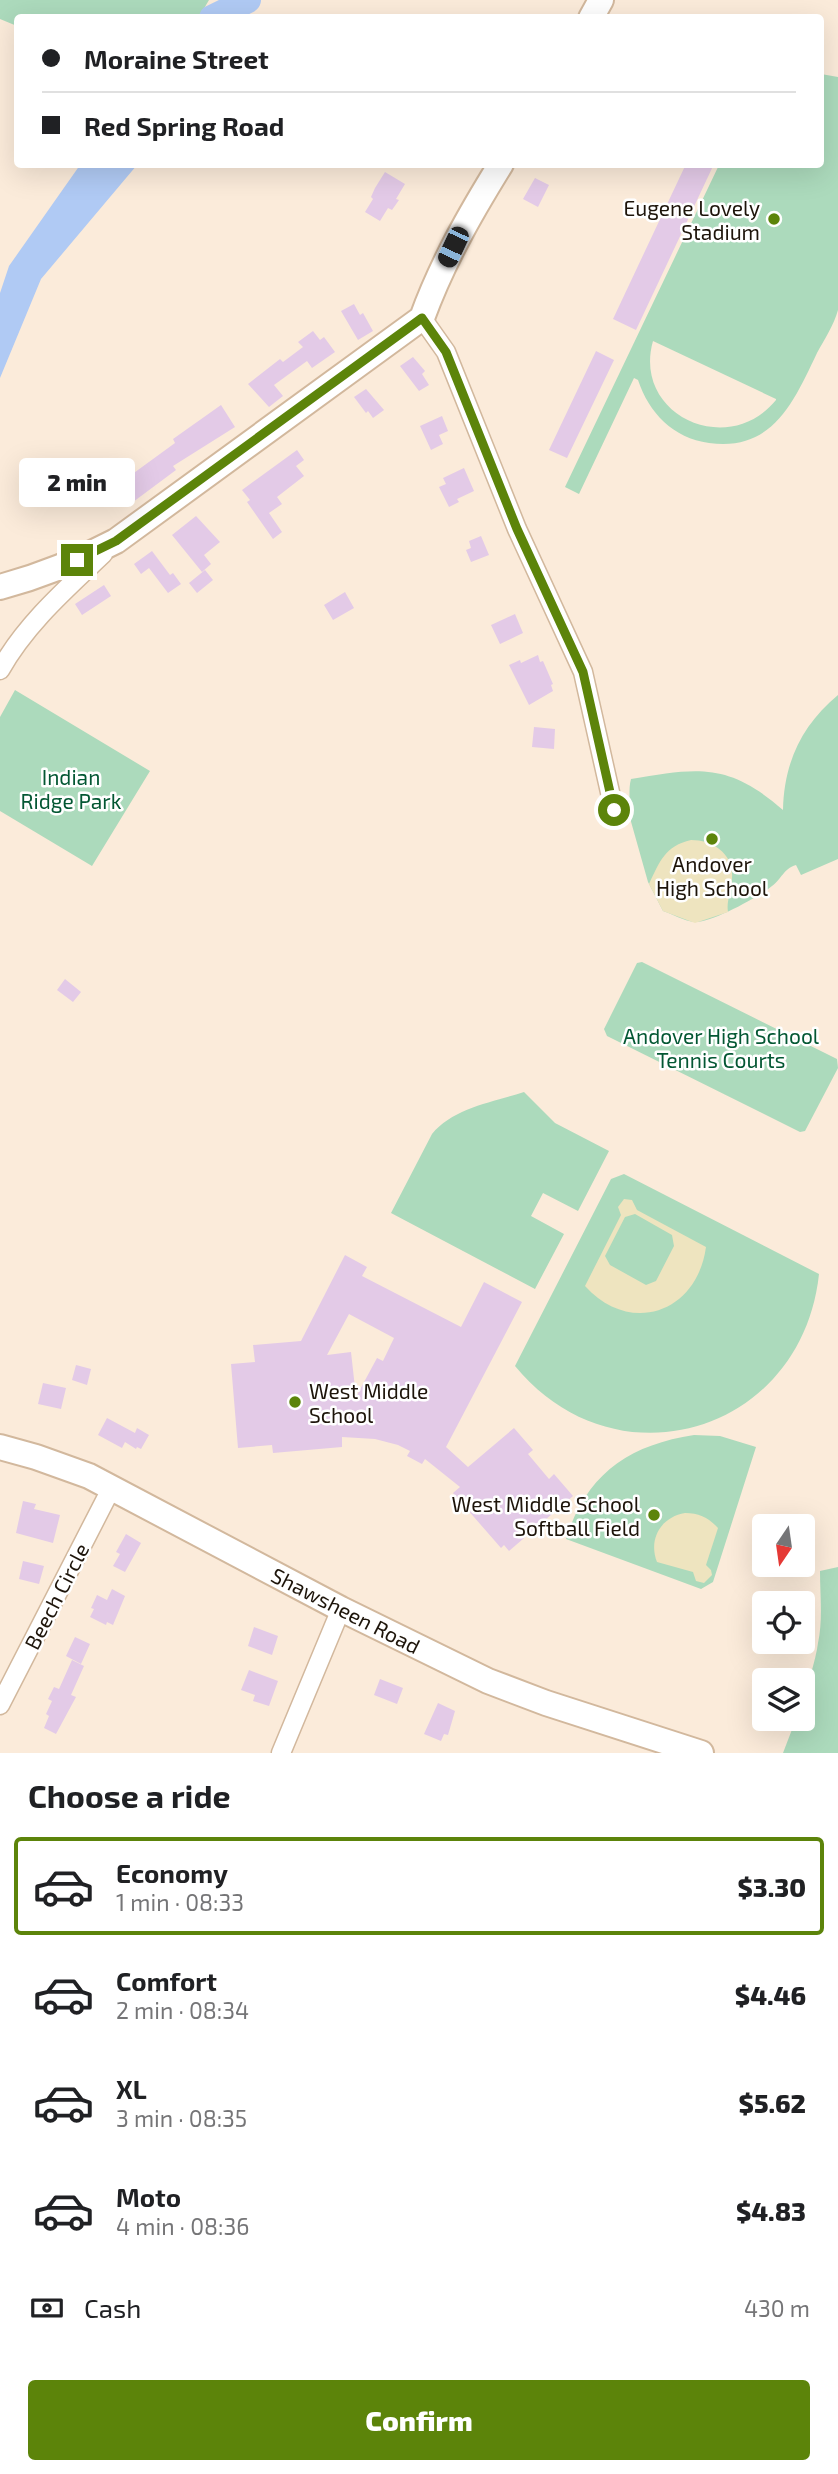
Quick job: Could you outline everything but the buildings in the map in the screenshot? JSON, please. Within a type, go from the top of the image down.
[{"type":"main road","points":[[0,587],[54,570],[116,541],[422,318],[464,223],[498,168]]},
{"type":"main road","name":"Shawsheen Road","points":[[0,1447],[68,1467],[112,1487],[341,1609],[500,1686],[688,1751]]},
{"type":"street","points":[[422,318],[446,352],[517,529],[583,672],[614,810]]},
{"type":"street","points":[[0,670],[33,621],[116,541]]},
{"type":"street","name":"Beech Circle","points":[[0,1705],[112,1487]]},
{"type":"street","points":[[281,1753],[341,1609]]},
{"type":"green space","points":[[0,0],[209,0],[201,14],[14,14],[14,25],[0,19]]},
{"type":"green space","name":"Eugene Lovely Stadium","points":[[824,75],[838,77],[838,310],[790,405],[765,431],[750,439],[731,444],[709,443],[684,436],[664,422],[649,403],[638,380],[634,378],[579,494],[565,487],[718,168],[824,168]],"holes":[[[653,341],[776,400],[756,417],[734,426],[710,427],[689,420],[670,408],[657,390],[650,367]]]},
{"type":"green space","name":"Indian Ridge Park","points":[[15,690],[150,771],[92,866],[0,811],[0,717]]},
{"type":"green space","points":[[838,695],[838,859],[801,875],[796,865],[766,891],[711,919],[694,922],[663,911],[648,882],[628,811],[631,779],[675,772],[712,772],[745,783],[783,810],[787,776],[797,746],[814,719]]},
{"type":"green space","name":"Andover High School Tennis Courts","points":[[642,962],[837,1059],[838,1068],[805,1131],[800,1132],[607,1036],[604,1029],[637,963]]},
{"type":"green space","points":[[524,1092],[555,1123],[609,1151],[578,1211],[543,1193],[531,1216],[564,1234],[535,1289],[391,1213],[432,1134],[441,1125],[474,1107]]},
{"type":"green space","points":[[624,1174],[819,1274],[805,1329],[779,1373],[742,1405],[698,1426],[651,1433],[603,1426],[556,1404],[515,1366],[611,1179]]},
{"type":"green space","name":"West Middle School Softball Field","points":[[694,1435],[720,1436],[756,1447],[713,1582],[701,1589],[566,1539],[585,1497],[613,1467],[649,1446]]},
{"type":"green space","points":[[838,1567],[838,1753],[783,1753],[791,1731],[815,1731],[815,1668],[812,1668],[820,1625],[820,1571]]},
{"type":"sand","points":[[691,840],[707,843],[720,850],[726,855],[732,869],[728,912],[695,923],[663,911],[649,884],[669,850]]},
{"type":"sand","points":[[624,1199],[632,1200],[637,1210],[706,1247],[700,1270],[690,1288],[676,1302],[659,1310],[641,1313],[622,1310],[603,1301],[585,1286],[621,1215],[618,1207]],"holes":[[[635,1214],[672,1235],[674,1246],[656,1281],[646,1285],[610,1265],[605,1256],[625,1217]]]},
{"type":"sand","points":[[685,1513],[703,1517],[718,1528],[706,1565],[712,1575],[704,1583],[696,1581],[693,1572],[657,1562],[654,1545],[659,1530],[669,1519]]},
{"type":"water","points":[[78,168],[134,168],[41,279],[0,378],[0,293],[9,266]]},
{"type":"waterway","points":[[220,14],[248,0]]},
{"type":"place","name":"Eugene Lovely Stadium","points":[[774,219]]},
{"type":"place","name":"Andover High School","points":[[712,839]]},
{"type":"place","name":"West Middle School","points":[[295,1402]]},
{"type":"place","name":"West Middle School Softball Field","points":[[654,1515]]},
{"type":"route","points":[[77,560],[116,541],[422,318],[446,352],[517,529],[583,672],[614,810]]}]
